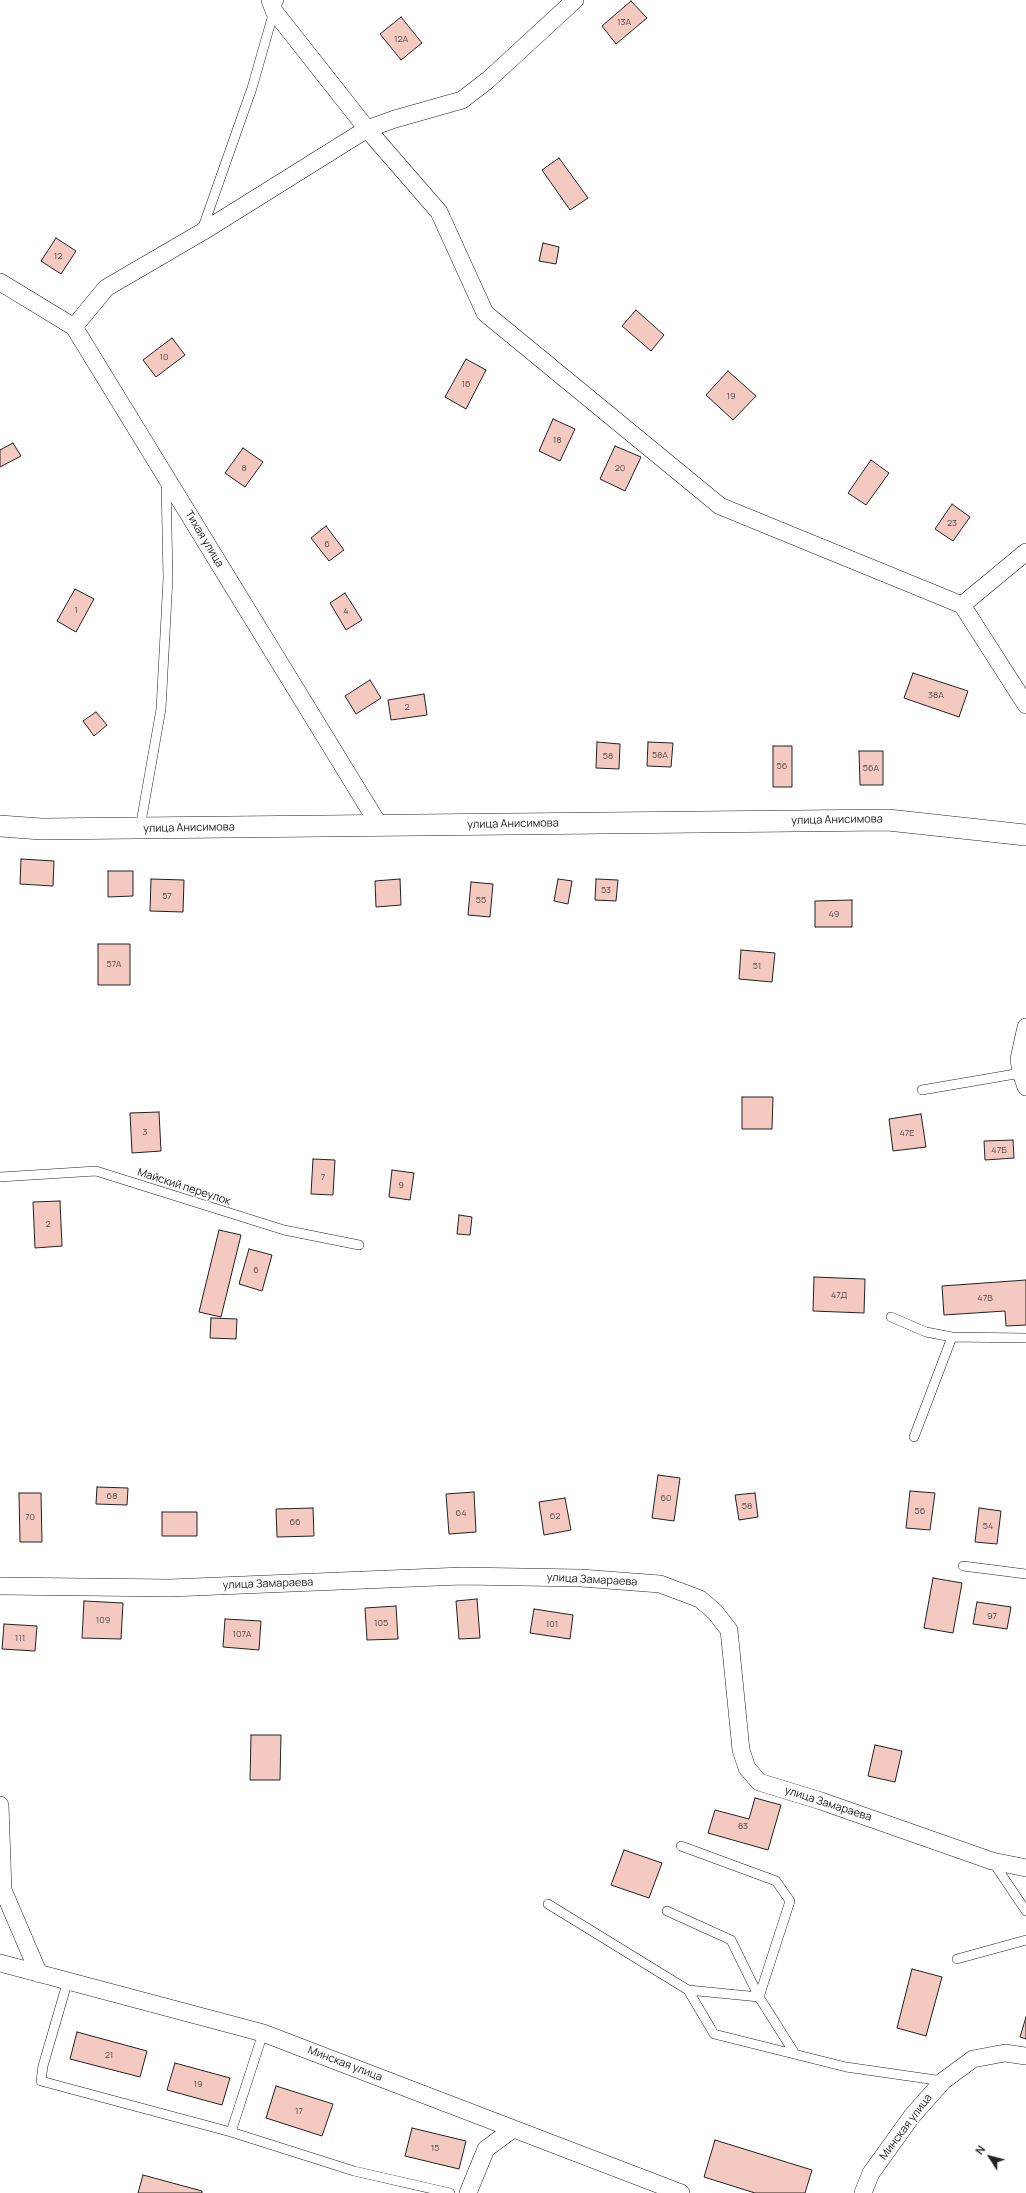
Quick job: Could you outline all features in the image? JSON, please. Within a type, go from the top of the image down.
[{"type":"street","points":[[74,327],[106,288],[202,232],[367,129],[395,119],[462,100],[488,80],[575,0]]},
{"type":"street","points":[[274,4],[367,129],[439,212],[485,313],[720,506],[962,605],[1026,705]]},
{"type":"street","name":"Тихая улица","points":[[0,282],[74,327],[379,826]]},
{"type":"street","points":[[962,605],[1026,552]]},
{"type":"street","name":"улица Анисимова","points":[[0,826],[41,829],[888,820],[1026,834]]},
{"type":"street","points":[[1023,1080],[1019,1058],[1026,1027]]},
{"type":"street","name":"улица Замараева","points":[[0,1586],[170,1588],[462,1576],[581,1578],[660,1584],[700,1598],[715,1612],[729,1630],[741,1750],[747,1768],[758,1782],[821,1801],[992,1861],[1026,1868]]},
{"type":"street","points":[[0,1805],[3,1890],[40,1974]]},
{"type":"street","name":"Минская улица","points":[[0,1963],[263,2033],[681,2193]]},
{"type":"street","name":"Минская улица","points":[[863,2193],[872,2173],[912,2116],[943,2081],[973,2059],[1005,2053],[1026,2056]]},
{"type":"street","points":[[468,2193],[486,2149],[513,2129]]},
{"type":"lane","points":[[202,232],[252,88],[274,4]]},
{"type":"lane","points":[[140,828],[161,709],[168,578],[166,478]]},
{"type":"lane","points":[[922,1090],[1023,1080]]},
{"type":"lane","name":"Майский переулок","points":[[0,1177],[96,1171],[284,1230],[359,1245]]},
{"type":"lane","points":[[892,1317],[926,1332],[952,1337],[1026,1338]]},
{"type":"lane","points":[[914,1437],[952,1337]]},
{"type":"lane","points":[[962,1566],[1026,1574]]},
{"type":"lane","points":[[681,1846],[776,1881],[790,1901],[759,1997]]},
{"type":"lane","points":[[992,1861],[1026,1910]]},
{"type":"lane","points":[[548,1904],[688,1990],[759,1997]]},
{"type":"lane","points":[[667,1911],[731,1940],[759,1997],[795,2054]]},
{"type":"lane","points":[[957,1959],[1026,1940]]},
{"type":"lane","points":[[68,1980],[42,2066],[41,2081],[230,2132],[354,2172],[450,2193]]},
{"type":"lane","points":[[688,1990],[714,2034],[846,2067],[943,2081]]},
{"type":"lane","points":[[230,2132],[263,2033]]},
{"type":"building","points":[[631,1],[647,18],[616,44],[602,26]]},
{"type":"building","points":[[401,17],[422,43],[401,60],[380,34]]},
{"type":"building","points":[[559,158],[588,198],[570,210],[542,170]]},
{"type":"building","points":[[56,238],[76,251],[61,274],[41,261]]},
{"type":"building","points":[[543,243],[559,247],[556,264],[539,261]]},
{"type":"building","points":[[636,310],[664,335],[651,351],[622,326]]},
{"type":"building","points":[[172,338],[185,355],[156,377],[143,360]]},
{"type":"building","points":[[466,359],[486,370],[466,409],[445,397]]},
{"type":"building","points":[[728,371],[756,396],[733,420],[706,395]]},
{"type":"building","points":[[553,419],[575,429],[560,461],[539,451]]},
{"type":"building","points":[[13,443],[21,456],[0,467],[0,450]]},
{"type":"building","points":[[615,446],[641,457],[625,491],[600,479]]},
{"type":"building","points":[[243,448],[263,462],[245,487],[225,473]]},
{"type":"building","points":[[871,460],[889,473],[866,505],[848,493]]},
{"type":"building","points":[[952,504],[970,517],[953,541],[935,529]]},
{"type":"building","points":[[326,526],[344,550],[329,561],[311,538]]},
{"type":"building","points":[[75,589],[94,599],[76,632],[57,621]]},
{"type":"building","points":[[345,593],[362,620],[346,630],[330,603]]},
{"type":"building","points":[[913,673],[968,691],[959,717],[904,698]]},
{"type":"building","points":[[370,680],[381,698],[356,714],[345,696]]},
{"type":"building","points":[[424,694],[427,715],[391,720],[388,700]]},
{"type":"building","points":[[96,712],[107,725],[94,736],[83,721]]},
{"type":"building","points":[[597,742],[620,744],[619,769],[596,768]]},
{"type":"building","points":[[648,742],[673,743],[671,767],[647,766]]},
{"type":"building","points":[[773,746],[792,746],[792,787],[773,787]]},
{"type":"building","points":[[859,751],[883,751],[883,785],[860,785]]},
{"type":"building","points":[[21,859],[54,861],[53,886],[20,884]]},
{"type":"building","points":[[108,871],[133,871],[133,896],[108,897]]},
{"type":"building","points":[[151,879],[184,880],[183,912],[150,911]]},
{"type":"building","points":[[400,879],[401,905],[376,907],[375,881]]},
{"type":"building","points":[[558,879],[572,881],[568,904],[554,901]]},
{"type":"building","points":[[596,879],[618,880],[616,901],[595,900]]},
{"type":"building","points":[[471,882],[493,884],[490,917],[468,915]]},
{"type":"building","points":[[852,900],[852,927],[815,927],[815,901]]},
{"type":"building","points":[[98,944],[130,944],[130,985],[98,985]]},
{"type":"building","points":[[741,950],[775,953],[772,982],[739,979]]},
{"type":"building","points":[[742,1097],[773,1097],[772,1129],[742,1129]]},
{"type":"building","points":[[159,1112],[161,1151],[132,1153],[130,1113]]},
{"type":"building","points":[[921,1114],[926,1147],[893,1151],[889,1119]]},
{"type":"building","points":[[1013,1140],[1014,1158],[985,1160],[984,1141]]},
{"type":"building","points":[[313,1159],[335,1160],[333,1195],[311,1194]]},
{"type":"building","points":[[392,1170],[414,1173],[410,1200],[389,1197]]},
{"type":"building","points":[[60,1201],[62,1246],[35,1248],[33,1202]]},
{"type":"building","points":[[459,1215],[472,1217],[470,1235],[457,1234]]},
{"type":"building","points":[[219,1230],[241,1235],[221,1317],[199,1312]]},
{"type":"building","points":[[249,1249],[272,1255],[262,1291],[239,1284]]},
{"type":"building","points":[[814,1277],[865,1279],[864,1313],[813,1311]]},
{"type":"building","points":[[1026,1280],[1026,1325],[1006,1326],[1005,1311],[944,1315],[942,1286]]},
{"type":"building","points":[[211,1318],[237,1319],[236,1339],[210,1338]]},
{"type":"building","points":[[658,1475],[680,1478],[674,1521],[652,1518]]},
{"type":"building","points":[[97,1487],[128,1488],[127,1505],[96,1504]]},
{"type":"building","points":[[910,1491],[935,1493],[930,1530],[906,1528]]},
{"type":"building","points":[[474,1492],[476,1532],[449,1534],[446,1494]]},
{"type":"building","points":[[19,1493],[41,1493],[42,1542],[20,1542]]},
{"type":"building","points":[[755,1493],[758,1517],[739,1520],[735,1495]]},
{"type":"building","points":[[565,1498],[571,1530],[544,1535],[539,1502]]},
{"type":"building","points":[[313,1508],[314,1536],[277,1537],[276,1509]]},
{"type":"building","points":[[979,1508],[1001,1511],[997,1544],[975,1542]]},
{"type":"building","points":[[162,1512],[197,1512],[197,1536],[162,1536]]},
{"type":"building","points":[[933,1578],[962,1583],[953,1633],[924,1628]]},
{"type":"building","points":[[477,1599],[480,1638],[459,1639],[456,1601]]},
{"type":"building","points":[[84,1601],[123,1603],[121,1639],[82,1638]]},
{"type":"building","points":[[977,1602],[1011,1607],[1007,1629],[973,1624]]},
{"type":"building","points":[[396,1606],[398,1639],[367,1640],[365,1608]]},
{"type":"building","points":[[534,1609],[573,1615],[570,1639],[530,1633]]},
{"type":"building","points":[[225,1619],[261,1621],[259,1650],[223,1647]]},
{"type":"building","points":[[4,1624],[37,1626],[35,1651],[2,1649]]},
{"type":"building","points":[[251,1735],[281,1735],[280,1780],[250,1780]]},
{"type":"building","points":[[875,1745],[902,1751],[895,1782],[868,1776]]},
{"type":"building","points":[[755,1798],[781,1805],[768,1850],[708,1833],[715,1810],[749,1819]]},
{"type":"building","points":[[624,1850],[662,1863],[649,1898],[611,1885]]},
{"type":"building","points":[[912,1969],[942,1977],[926,2036],[897,2028]]},
{"type":"building","points":[[1026,2017],[1026,2039],[1020,2037]]},
{"type":"building","points":[[77,2032],[147,2051],[140,2077],[70,2059]]},
{"type":"building","points":[[175,2063],[230,2078],[222,2105],[167,2090]]},
{"type":"building","points":[[276,2086],[333,2104],[322,2136],[266,2118]]},
{"type":"building","points":[[412,2128],[466,2141],[459,2169],[405,2156]]},
{"type":"building","points":[[715,2140],[812,2170],[805,2193],[755,2193],[704,2177]]},
{"type":"building","points":[[143,2175],[202,2191],[202,2193],[138,2193]]}]
